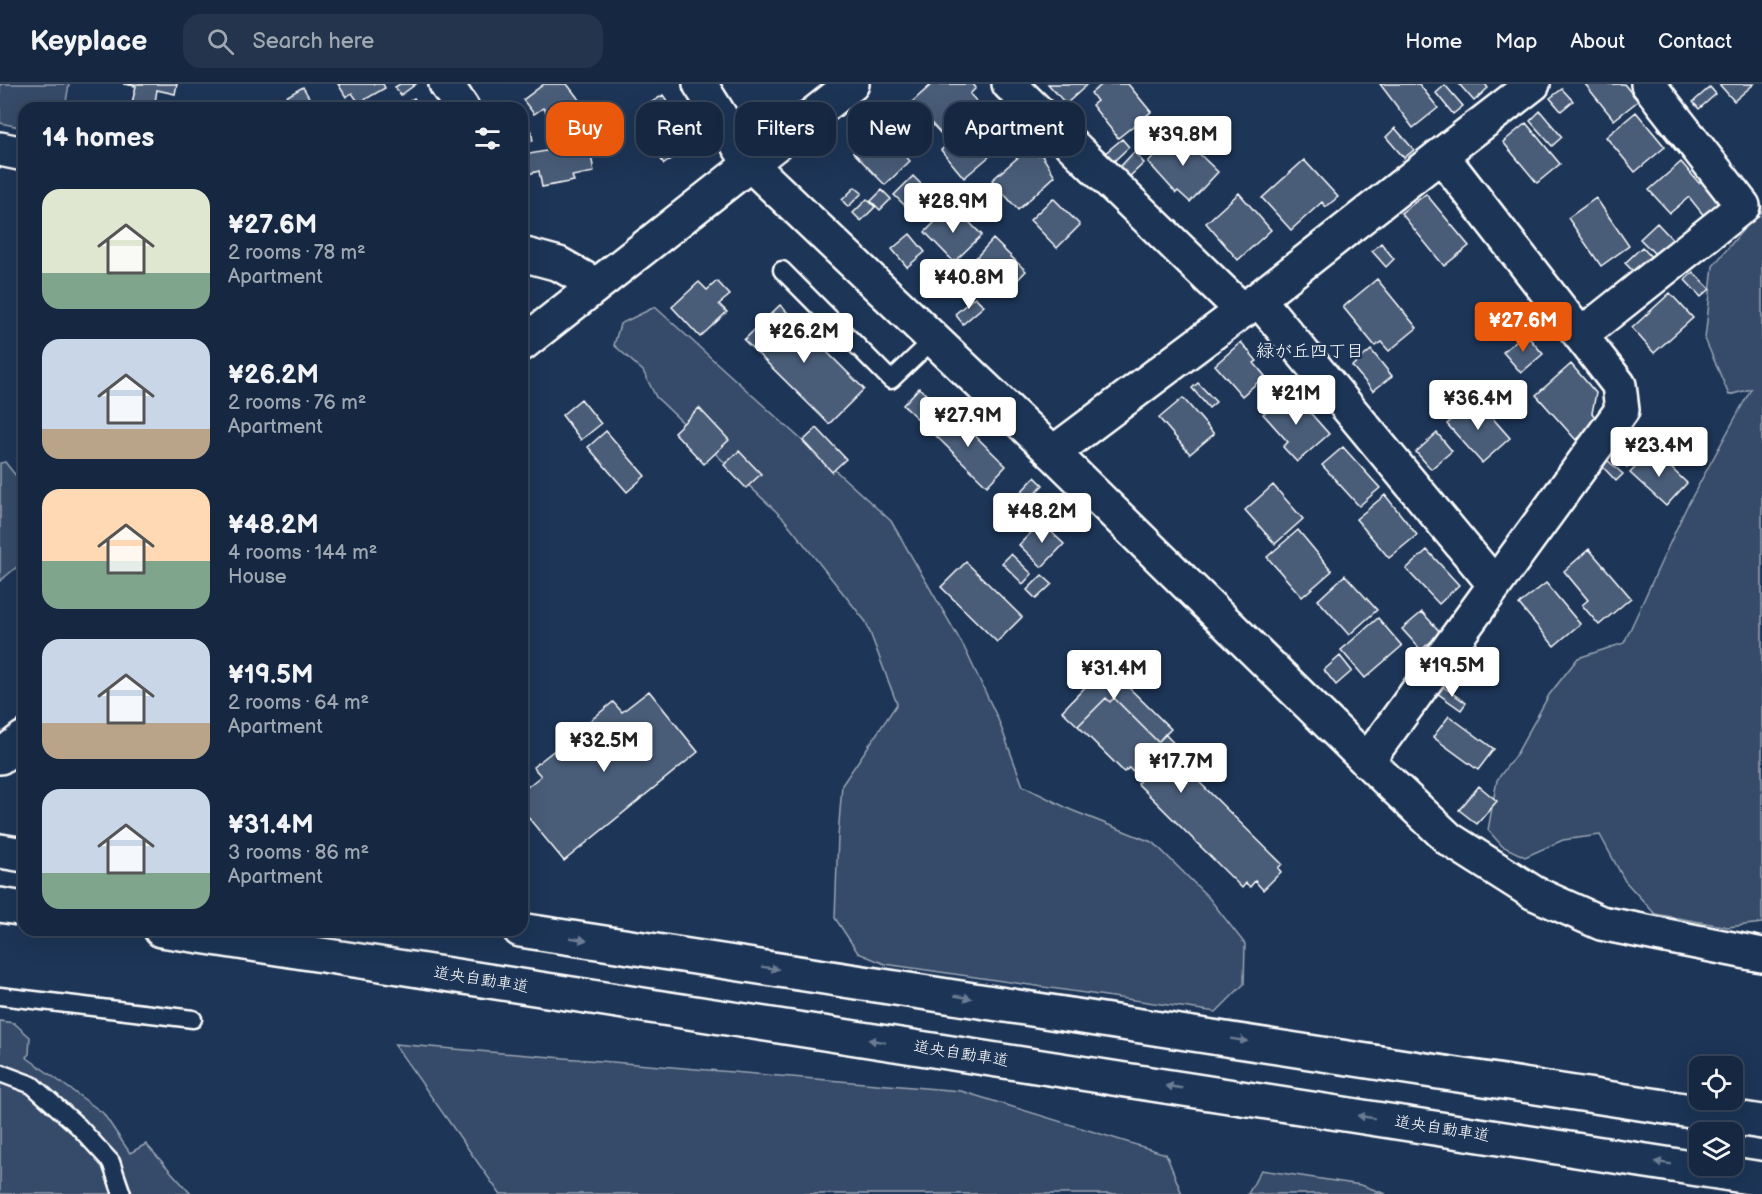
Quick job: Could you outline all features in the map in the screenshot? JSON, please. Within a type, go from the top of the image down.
[{"type":"main road","points":[[446,84],[458,102]]},
{"type":"main road","points":[[700,84],[750,164],[1053,453],[1366,761],[1449,838],[1534,893],[1601,923],[1762,955]]},
{"type":"main road","points":[[528,339],[852,84]]},
{"type":"main road","points":[[1009,84],[1251,305],[1495,585]]},
{"type":"main road","points":[[1053,453],[1251,305],[1533,84]]},
{"type":"main road","points":[[1581,335],[1743,206],[1648,84]]},
{"type":"main road","points":[[0,149],[18,152]]},
{"type":"main road","points":[[1366,761],[1622,410],[1619,385],[1441,155]]},
{"type":"main road","points":[[528,256],[559,264],[596,285]]},
{"type":"main road","points":[[0,756],[18,742]]},
{"type":"main road","points":[[0,851],[18,854]]},
{"type":"main road","points":[[0,905],[18,908]]},
{"type":"main road","points":[[528,931],[1762,1122]]},
{"type":"main road","name":"道央自動車道","points":[[200,936],[1762,1179]]},
{"type":"lane","points":[[782,270],[891,380],[934,339]]},
{"type":"lane","points":[[0,996],[193,1019]]},
{"type":"lane","points":[[0,1073],[32,1085],[78,1126],[111,1162],[122,1194]]},
{"type":"shaded area","points":[[0,84],[69,84],[66,102],[18,102],[18,127],[0,123]]},
{"type":"shaded area","points":[[1762,207],[1762,923],[1728,927],[1655,914],[1625,881],[1600,835],[1563,840],[1525,857],[1502,846],[1488,830],[1497,780],[1517,753],[1549,695],[1578,658],[1624,643],[1686,508],[1751,389],[1729,395],[1705,339],[1713,266]]},
{"type":"shaded area","points":[[655,307],[891,521],[964,647],[998,719],[1023,786],[1071,810],[1154,843],[1209,898],[1245,944],[1244,984],[1216,1012],[885,964],[858,953],[835,918],[842,785],[897,704],[866,622],[784,519],[656,397],[643,371],[614,345],[620,324]]},
{"type":"shaded area","points":[[5,462],[18,478],[18,566],[0,581],[0,463]]},
{"type":"shaded area","points":[[0,1021],[14,1023],[30,1037],[29,1054],[26,1057],[103,1113],[130,1153],[146,1144],[191,1194],[0,1194]]},
{"type":"shaded area","points":[[394,1044],[961,1091],[1166,1154],[1182,1194],[500,1194]]},
{"type":"shaded area","points":[[1261,1170],[1361,1185],[1386,1194],[1248,1194]]},
{"type":"building","points":[[123,84],[177,84],[175,94],[157,90],[155,102],[132,102],[136,86]]},
{"type":"building","points":[[338,84],[383,84],[385,88],[361,102],[352,93],[346,97]]},
{"type":"building","points":[[400,84],[416,84],[401,95],[395,87]]},
{"type":"building","points":[[544,84],[567,84],[581,102],[546,102],[546,112],[543,108],[534,114],[528,106],[528,102],[523,100]]},
{"type":"building","points":[[932,84],[973,84],[976,88],[970,94],[977,102],[944,102],[943,136],[932,124],[932,102],[912,102]]},
{"type":"building","points":[[1048,84],[1088,84],[1068,102],[1064,102]]},
{"type":"building","points":[[1103,84],[1128,84],[1151,112],[1118,138],[1092,105],[1097,101],[1091,93]]},
{"type":"building","points":[[1380,84],[1419,84],[1438,108],[1413,128]]},
{"type":"building","points":[[1459,84],[1485,84],[1488,88],[1474,101]]},
{"type":"building","points":[[1585,84],[1624,84],[1638,101],[1614,120]]},
{"type":"building","points":[[1719,84],[1754,84],[1734,101]]},
{"type":"building","points":[[1445,85],[1463,106],[1453,114],[1436,93]]},
{"type":"building","points":[[303,87],[312,102],[277,102]]},
{"type":"building","points":[[1710,87],[1716,94],[1699,109],[1693,102]]},
{"type":"building","points":[[1562,89],[1573,101],[1561,111],[1550,98]]},
{"type":"building","points":[[663,95],[668,102],[652,102]]},
{"type":"building","points":[[1540,111],[1562,137],[1552,146],[1530,121]]},
{"type":"building","points":[[1636,112],[1665,147],[1635,172],[1606,137]]},
{"type":"building","points":[[1526,123],[1560,164],[1537,183],[1503,142]]},
{"type":"building","points":[[1666,123],[1684,144],[1676,151],[1658,129]]},
{"type":"building","points":[[1395,128],[1414,150],[1404,158],[1386,137]]},
{"type":"building","points":[[531,130],[533,141],[528,142],[528,131]]},
{"type":"building","points":[[1177,132],[1218,172],[1190,202],[1178,191],[1176,193],[1148,162]]},
{"type":"building","points":[[1122,139],[1129,147],[1112,163],[1104,154]]},
{"type":"building","points":[[546,151],[546,156],[591,156],[594,172],[572,176],[574,181],[542,187],[539,171],[528,174],[528,154]]},
{"type":"building","points":[[1134,152],[1144,163],[1127,179],[1118,169]]},
{"type":"building","points":[[659,156],[676,156],[664,164]]},
{"type":"building","points":[[857,156],[905,156],[910,161],[885,185]]},
{"type":"building","points":[[946,156],[990,156],[964,178]]},
{"type":"building","points":[[1020,156],[1042,156],[1055,176],[1018,210],[992,180]]},
{"type":"building","points":[[1304,160],[1338,197],[1326,207],[1322,202],[1291,230],[1262,198]]},
{"type":"building","points":[[1681,162],[1699,183],[1703,179],[1723,202],[1705,217],[1689,197],[1670,213],[1649,190]]},
{"type":"building","points":[[913,176],[934,197],[918,218],[894,195]]},
{"type":"building","points":[[855,187],[862,193],[848,207],[842,200]]},
{"type":"building","points":[[882,190],[891,199],[880,210],[871,201]]},
{"type":"building","points":[[1239,193],[1271,230],[1238,260],[1206,223]]},
{"type":"building","points":[[1426,194],[1469,246],[1444,266],[1401,213]]},
{"type":"building","points":[[1053,198],[1080,225],[1057,248],[1030,220]]},
{"type":"building","points":[[1596,198],[1629,246],[1601,266],[1568,218]]},
{"type":"building","points":[[867,199],[875,207],[861,221],[853,213]]},
{"type":"building","points":[[952,205],[982,235],[954,262],[925,232]]},
{"type":"building","points":[[1657,223],[1675,242],[1658,257],[1640,239]]},
{"type":"building","points":[[910,234],[925,252],[907,267],[892,249]]},
{"type":"building","points":[[993,239],[1026,271],[1005,293],[972,262]]},
{"type":"building","points":[[1381,243],[1394,259],[1386,267],[1372,251]]},
{"type":"building","points":[[1642,247],[1654,260],[1637,275],[1625,263]]},
{"type":"building","points":[[1693,272],[1710,289],[1701,297],[1685,280]]},
{"type":"building","points":[[1377,279],[1417,328],[1389,351],[1381,342],[1375,346],[1343,307]]},
{"type":"building","points":[[717,281],[730,295],[719,304],[727,312],[700,337],[672,307],[699,282],[707,290]]},
{"type":"building","points":[[1670,293],[1693,318],[1654,353],[1632,328]]},
{"type":"building","points":[[975,297],[984,306],[963,324],[955,314]]},
{"type":"building","points":[[1532,304],[1541,314],[1525,328],[1516,318]]},
{"type":"building","points":[[780,305],[864,389],[829,424],[744,340]]},
{"type":"building","points":[[1525,333],[1543,354],[1521,373],[1503,352]]},
{"type":"building","points":[[1241,342],[1257,361],[1254,363],[1265,376],[1242,396],[1215,365]]},
{"type":"building","points":[[1371,350],[1392,376],[1373,391],[1352,366]]},
{"type":"building","points":[[1571,364],[1596,393],[1592,413],[1598,421],[1576,440],[1536,395]]},
{"type":"building","points":[[1198,383],[1216,402],[1209,408],[1192,388]]},
{"type":"building","points":[[919,388],[938,405],[922,423],[903,405]]},
{"type":"building","points":[[1290,390],[1329,434],[1297,462],[1283,447],[1288,442],[1263,414]]},
{"type":"building","points":[[1183,398],[1214,434],[1190,454],[1159,418]]},
{"type":"building","points":[[1475,398],[1510,438],[1482,463],[1447,424]]},
{"type":"building","points":[[581,399],[601,424],[581,440],[562,415]]},
{"type":"building","points":[[699,408],[729,440],[704,464],[674,432]]},
{"type":"building","points":[[948,409],[1006,466],[987,486],[929,429]]},
{"type":"building","points":[[817,428],[846,459],[832,472],[803,441]]},
{"type":"building","points":[[606,431],[645,476],[627,492],[588,447]]},
{"type":"building","points":[[1437,433],[1452,451],[1431,469],[1416,452]]},
{"type":"building","points":[[1343,447],[1380,488],[1359,506],[1322,465]]},
{"type":"building","points":[[1616,448],[1631,462],[1627,467],[1611,453]]},
{"type":"building","points":[[1652,450],[1687,483],[1666,506],[1630,473]]},
{"type":"building","points":[[739,451],[761,474],[746,488],[724,465]]},
{"type":"building","points":[[1606,459],[1623,474],[1616,481],[1601,465]]},
{"type":"building","points":[[1035,477],[1043,485],[1026,502],[1018,495]]},
{"type":"building","points":[[1273,485],[1303,519],[1275,544],[1245,510]]},
{"type":"building","points":[[1385,495],[1417,535],[1389,558],[1356,519]]},
{"type":"building","points":[[1041,522],[1064,544],[1042,567],[1019,545]]},
{"type":"building","points":[[1298,530],[1332,571],[1302,597],[1267,557]]},
{"type":"building","points":[[1589,549],[1631,598],[1599,625],[1582,605],[1588,600],[1564,571]]},
{"type":"building","points":[[1427,550],[1459,585],[1439,604],[1406,569]]},
{"type":"building","points":[[1011,554],[1032,574],[1023,584],[1002,563]]},
{"type":"building","points":[[966,562],[1022,617],[997,642],[941,587]]},
{"type":"building","points":[[1042,575],[1052,584],[1036,599],[1027,590]]},
{"type":"building","points":[[1345,575],[1377,610],[1349,635],[1318,600]]},
{"type":"building","points":[[1546,583],[1580,624],[1554,646],[1519,604]]},
{"type":"building","points":[[1422,612],[1441,633],[1421,650],[1402,629]]},
{"type":"building","points":[[1378,618],[1402,646],[1365,678],[1341,650]]},
{"type":"building","points":[[1340,656],[1352,671],[1336,685],[1324,670]]},
{"type":"building","points":[[1108,663],[1115,667],[1120,679],[1171,729],[1158,742],[1114,698],[1110,702],[1106,698],[1078,726],[1062,711],[1091,681],[1095,667]]},
{"type":"building","points":[[1442,686],[1466,703],[1461,710],[1437,693]]},
{"type":"building","points":[[649,691],[698,752],[564,861],[528,817],[528,786],[541,776],[533,767],[561,745],[568,755],[594,735],[585,725],[613,702],[622,712]]},
{"type":"building","points":[[1106,698],[1110,702],[1114,698],[1158,742],[1165,734],[1182,752],[1175,758],[1282,864],[1278,868],[1281,872],[1263,890],[1255,881],[1250,887],[1246,883],[1242,888],[1138,784],[1144,772],[1137,766],[1132,771],[1129,768],[1124,772],[1078,726]]},
{"type":"building","points":[[1449,716],[1494,749],[1478,770],[1433,737]]},
{"type":"building","points":[[1479,786],[1497,801],[1477,824],[1459,810]]},
{"type":"district","name":"緑が丘四丁目","points":[[1310,351]]}]
